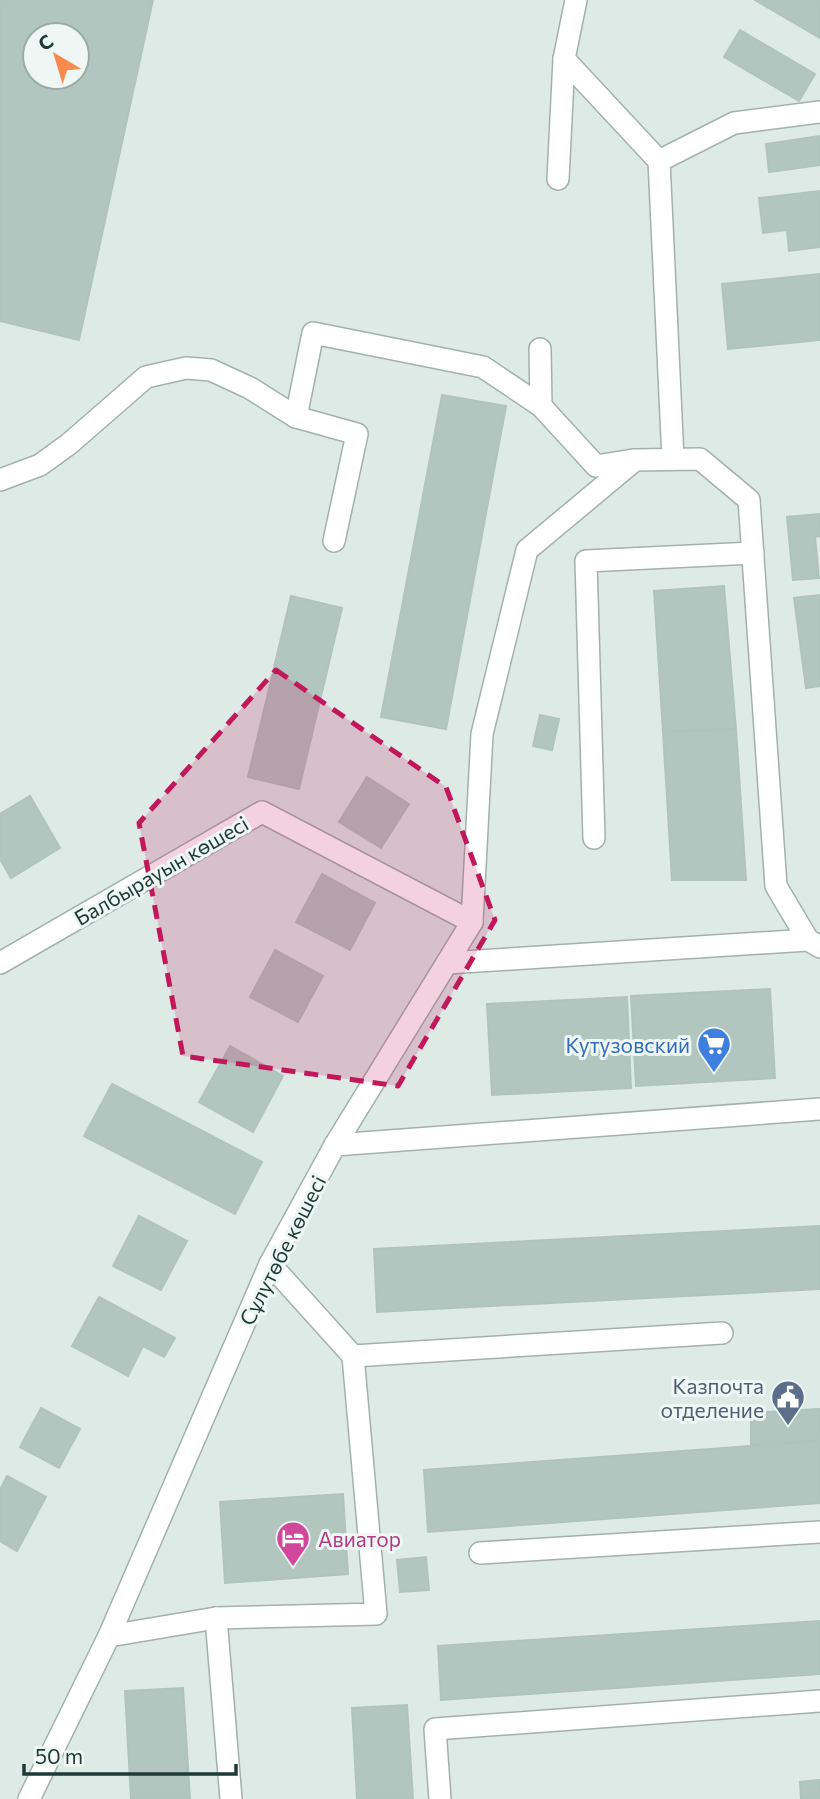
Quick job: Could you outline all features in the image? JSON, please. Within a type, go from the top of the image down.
[{"type":"street","points":[[558,179],[564,59],[576,0]]},
{"type":"street","points":[[564,59],[659,161],[673,459]]},
{"type":"street","points":[[659,161],[734,123],[820,112]]},
{"type":"street","points":[[296,417],[313,333],[483,367],[541,406],[596,466],[635,460],[700,459],[749,500],[776,886],[814,944]]},
{"type":"street","points":[[540,349],[541,406]]},
{"type":"street","points":[[0,480],[40,465],[69,444],[146,377],[186,368],[211,370],[250,388],[296,417],[356,434],[334,541]]},
{"type":"street","points":[[472,922],[482,734],[527,550],[635,460]]},
{"type":"street","points":[[594,838],[586,561],[752,553]]},
{"type":"street","name":"Балбырауын көшесі","points":[[0,963],[262,812],[472,922]]},
{"type":"street","name":"Сұлутөбе көшесі","points":[[29,1799],[109,1636],[270,1264],[335,1145],[472,922]]},
{"type":"street","points":[[447,963],[814,944]]},
{"type":"street","points":[[335,1145],[820,1109]]},
{"type":"street","points":[[109,1636],[216,1618],[376,1614],[353,1356],[270,1264]]},
{"type":"street","points":[[353,1356],[722,1334]]},
{"type":"street","points":[[480,1553],[820,1532]]},
{"type":"street","points":[[216,1618],[231,1799]]},
{"type":"street","points":[[440,1799],[435,1729],[820,1702]]},
{"type":"highlighted area","points":[[276,670],[446,787],[495,920],[398,1086],[183,1056],[139,823]]},
{"type":"building","points":[[0,0],[153,0],[79,340],[0,321]]},
{"type":"building","points":[[755,0],[820,0],[820,38]]},
{"type":"building","points":[[740,30],[815,74],[799,101],[724,57]]},
{"type":"building","points":[[820,136],[820,165],[769,172],[766,144]]},
{"type":"building","points":[[820,191],[820,247],[789,251],[787,230],[763,233],[759,198]]},
{"type":"building","points":[[820,274],[820,340],[728,349],[722,284]]},
{"type":"building","points":[[442,395],[506,406],[446,729],[381,717]]},
{"type":"building","points":[[820,514],[820,536],[815,537],[819,578],[793,580],[787,517]]},
{"type":"building","points":[[724,586],[736,729],[663,732],[654,591]]},
{"type":"building","points":[[820,595],[820,686],[806,688],[794,598]]},
{"type":"building","points":[[291,596],[342,608],[299,789],[248,777]]},
{"type":"building","points":[[540,715],[559,719],[552,750],[533,746]]},
{"type":"building","points":[[736,729],[746,880],[672,880],[663,732]]},
{"type":"building","points":[[367,777],[409,804],[381,848],[339,822]]},
{"type":"building","points":[[30,796],[60,848],[11,878],[0,859],[0,814]]},
{"type":"building","points":[[322,874],[375,903],[350,950],[296,922]]},
{"type":"building","points":[[275,950],[323,976],[298,1022],[250,997]]},
{"type":"building","points":[[770,989],[775,1078],[636,1086],[631,996]]},
{"type":"building","points":[[627,997],[631,1088],[492,1095],[487,1004]]},
{"type":"building","points":[[230,1046],[283,1076],[253,1132],[199,1102]]},
{"type":"building","points":[[112,1084],[262,1162],[235,1214],[84,1136]]},
{"type":"building","points":[[139,1216],[187,1241],[161,1290],[113,1266]]},
{"type":"building","points":[[820,1226],[820,1289],[377,1312],[374,1249]]},
{"type":"building","points":[[99,1297],[175,1338],[164,1357],[143,1346],[128,1376],[72,1346]]},
{"type":"building","points":[[41,1408],[80,1429],[59,1468],[20,1447]]},
{"type":"building","points":[[820,1409],[820,1440],[751,1445],[751,1413]]},
{"type":"building","points":[[820,1441],[820,1503],[428,1532],[424,1470]]},
{"type":"building","points":[[7,1476],[46,1497],[17,1551],[0,1541],[0,1490]]},
{"type":"building","points":[[343,1494],[348,1574],[225,1583],[220,1502]]},
{"type":"building","points":[[426,1557],[429,1590],[400,1592],[397,1560]]},
{"type":"building","points":[[820,1621],[820,1674],[441,1700],[438,1646]]},
{"type":"building","points":[[183,1688],[190,1799],[131,1799],[125,1691]]},
{"type":"building","points":[[407,1705],[413,1799],[357,1799],[352,1708]]},
{"type":"building","points":[[820,1780],[820,1799],[801,1799],[800,1782]]},
{"type":"place","name":"Кутузовский","points":[[714,1074]]},
{"type":"place","name":"Казпочта отделение","points":[[788,1427]]},
{"type":"place","name":"Авиатор","points":[[293,1568]]}]
